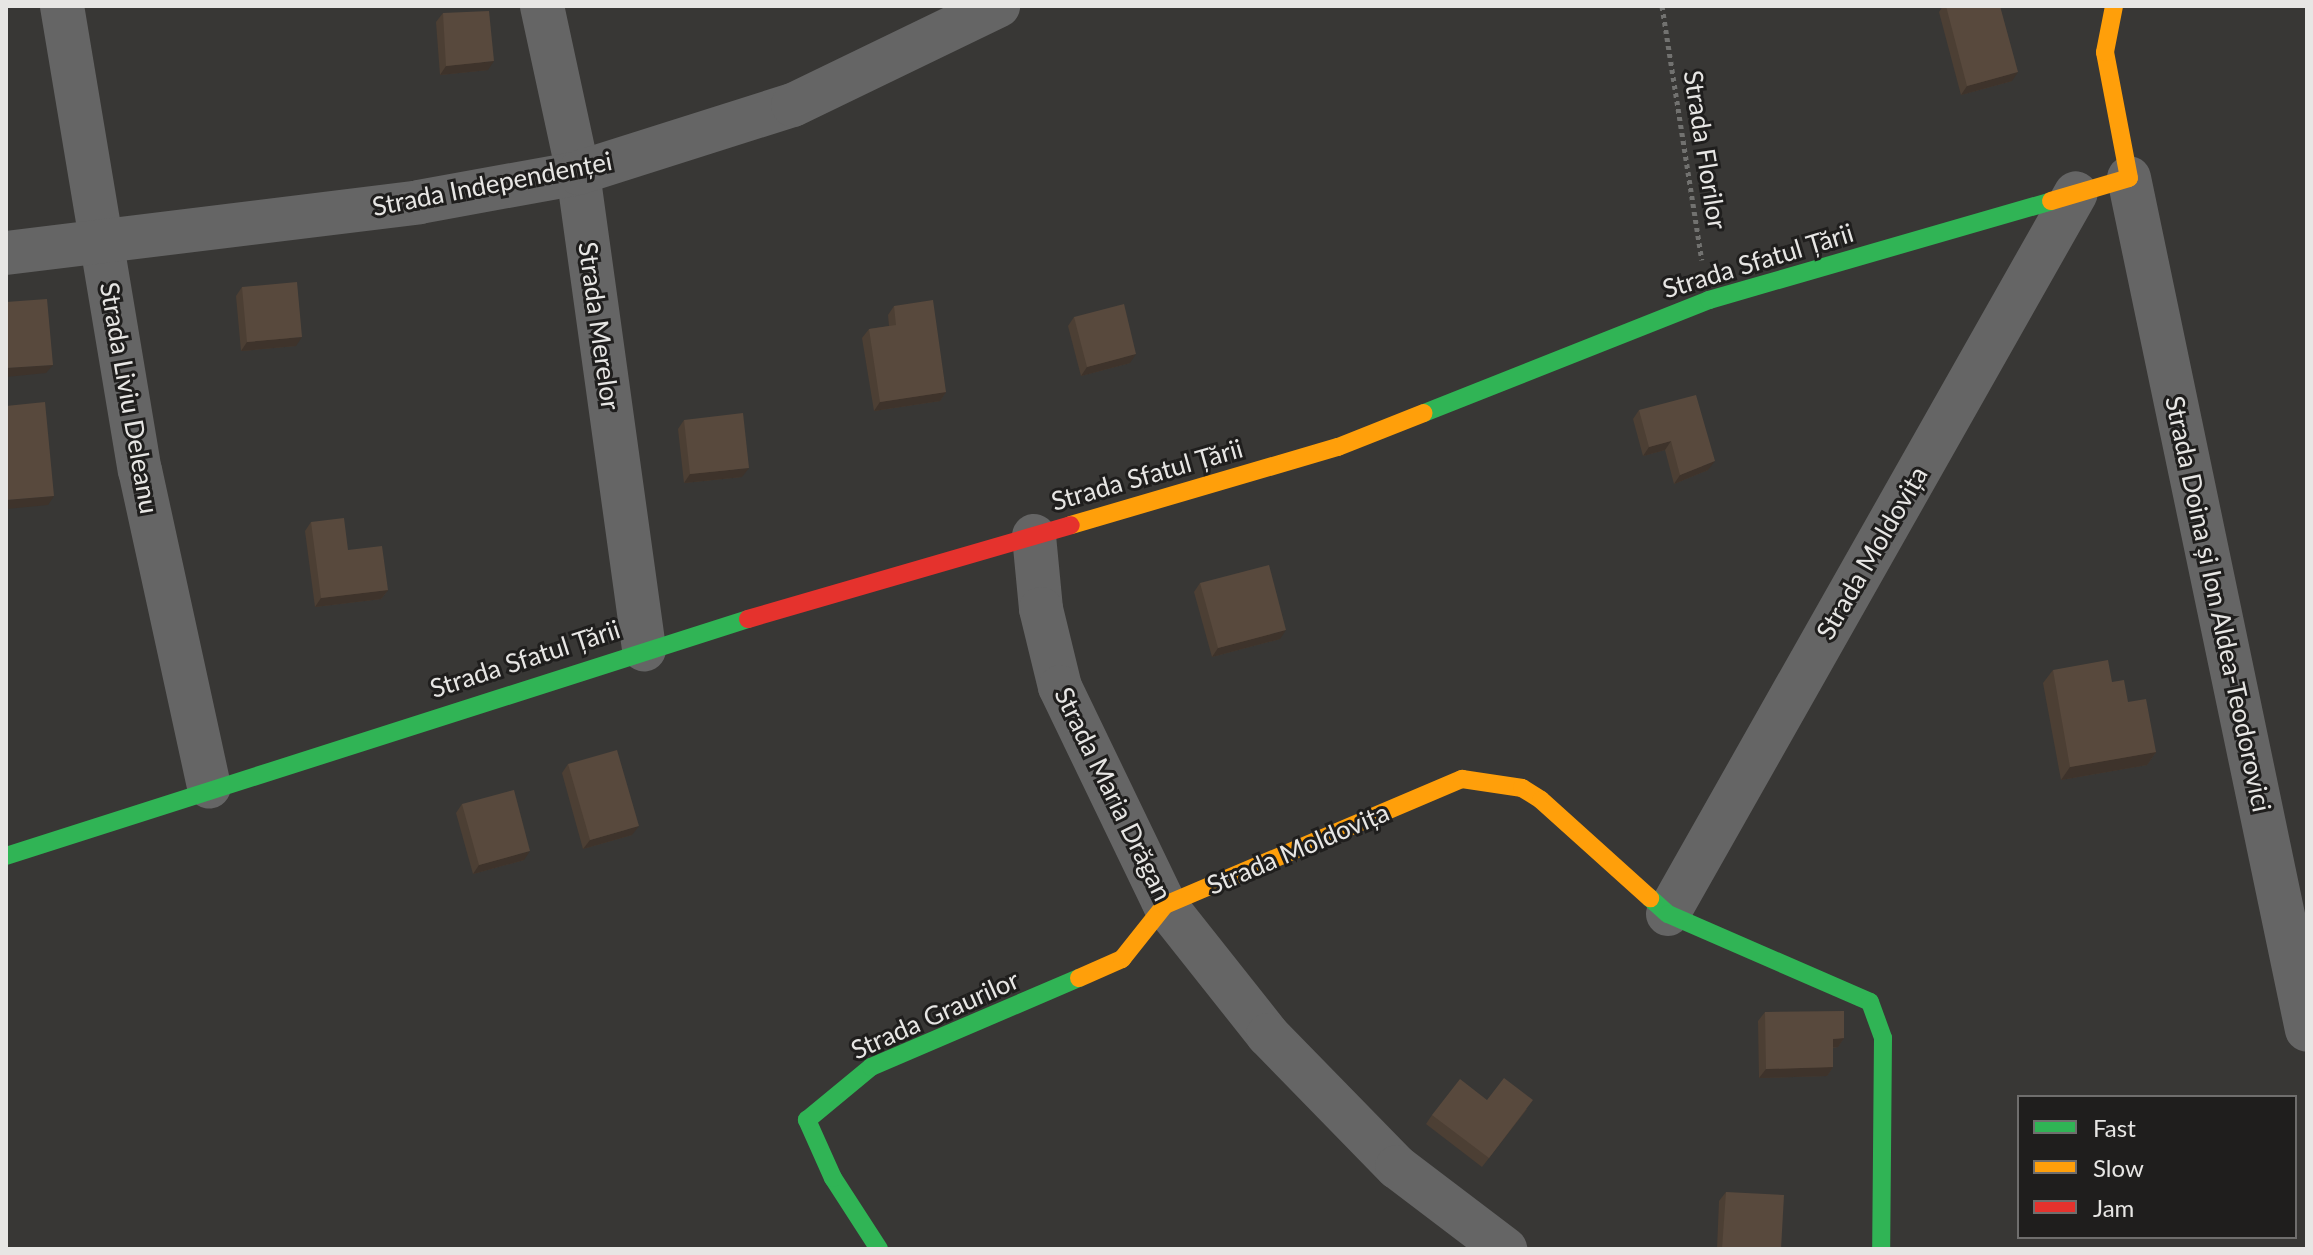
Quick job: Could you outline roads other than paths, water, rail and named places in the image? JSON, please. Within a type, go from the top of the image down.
[{"type":"street","name":"Strada Liviu Deleanu","points":[[62,6],[140,470],[209,787]]},
{"type":"street","name":"Strada Merelor","points":[[542,6],[578,173],[644,649]]},
{"type":"street","name":"Strada Independenței","points":[[6,253],[419,202],[578,173],[793,105],[998,6]]},
{"type":"street","points":[[2114,6],[2105,52],[2129,178]]},
{"type":"street","name":"Strada Sfatul Țării","points":[[6,856],[209,787],[644,649],[1338,447],[1709,300],[2129,178]]},
{"type":"street","name":"Strada Doina și Ion Aldea-Teodorovici","points":[[2129,178],[2307,1030]]},
{"type":"street","name":"Strada Moldovița","points":[[1668,914],[2076,193]]},
{"type":"street","name":"Strada Maria Drăgan","points":[[1034,536],[1041,609],[1060,687],[1165,905],[1268,1035],[1397,1167],[1505,1249]]},
{"type":"street","name":"Strada Moldovița","points":[[1165,905],[1462,779],[1479,778],[1522,788],[1541,800],[1668,914],[1870,1002],[1883,1038],[1881,1249]]},
{"type":"street","name":"Strada Graurilor","points":[[879,1249],[833,1178],[807,1120],[871,1067],[1122,959],[1165,905]]}]
